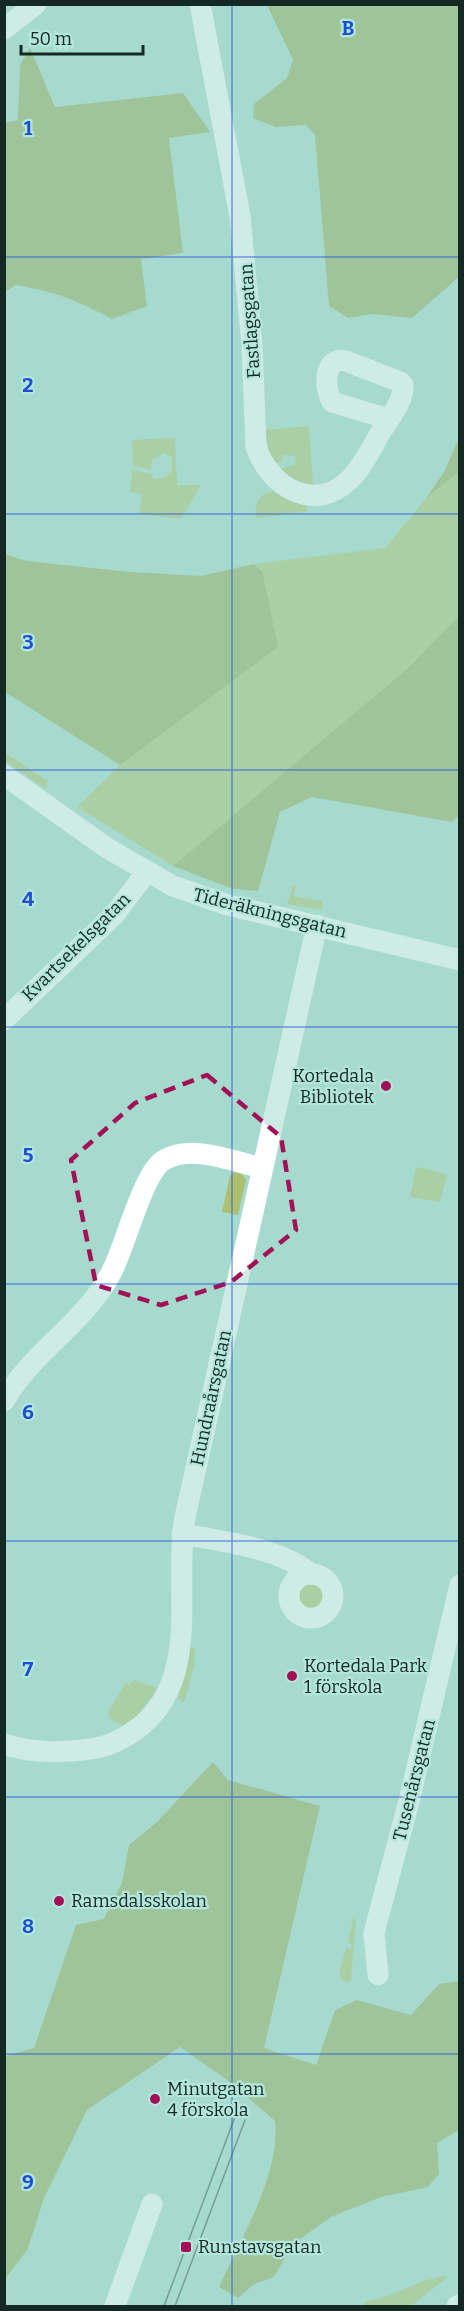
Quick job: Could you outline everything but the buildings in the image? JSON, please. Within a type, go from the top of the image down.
[{"type":"street","points":[[4,29],[36,4]]},
{"type":"street","name":"Fastlagsgatan","points":[[200,4],[240,216],[252,345],[256,447],[260,457],[272,477],[286,488],[308,495],[331,494],[356,473],[389,419]]},
{"type":"street","name":"Tideräkningsgatan","points":[[4,776],[146,873],[201,897],[459,960]]},
{"type":"street","name":"Kvartsekelsgatan","points":[[4,1020],[114,915],[146,873]]},
{"type":"street","name":"Hundraårsgatan","points":[[4,1744],[41,1750],[102,1747],[126,1737],[152,1716],[171,1687],[181,1646],[182,1534],[317,925]]},
{"type":"street","points":[[4,1401],[24,1371],[46,1346],[79,1318],[101,1291],[113,1271],[152,1173],[162,1161],[176,1155],[194,1153],[262,1168]]},
{"type":"street","points":[[182,1534],[243,1545],[302,1566],[311,1574]]},
{"type":"street","name":"Tusenårsgatan","points":[[378,1975],[374,1933],[409,1801],[459,1591]]},
{"type":"street","points":[[115,2307],[152,2204]]},
{"type":"highlighted area","points":[[207,1075],[281,1137],[296,1230],[231,1282],[161,1305],[96,1285],[71,1160],[135,1103]]},
{"type":"green space","points":[[267,5],[459,5],[459,277],[412,318],[373,314],[348,318],[329,306],[315,135],[306,125],[276,127],[253,118],[254,104],[287,78],[293,60]]},
{"type":"green space","points":[[30,48],[55,107],[183,93],[210,132],[169,138],[183,253],[141,259],[147,306],[112,319],[76,302],[43,291],[16,285],[5,292],[5,123],[18,120],[20,65]]},
{"type":"green space","points":[[309,426],[313,485],[292,479],[279,469],[295,465],[296,456],[283,455],[282,462],[275,463],[269,451],[265,430]]},
{"type":"green space","points":[[175,438],[177,485],[201,485],[181,519],[139,514],[142,494],[130,492],[132,470],[151,474],[154,479],[163,478],[171,472],[172,457],[164,453],[152,460],[151,470],[133,466],[132,440]]},
{"type":"green space","points":[[459,438],[459,472],[427,497],[444,472]]},
{"type":"green space","points":[[459,472],[459,616],[408,668],[173,866],[77,807],[120,765],[261,569],[254,564],[385,548],[427,497]]},
{"type":"green space","points":[[272,492],[306,503],[307,512],[256,518],[258,501],[263,495]]},
{"type":"green space","points":[[4,554],[27,561],[130,572],[201,576],[254,564],[262,571],[278,647],[120,765],[5,692]]},
{"type":"green space","points":[[459,616],[460,814],[452,822],[312,797],[280,812],[258,891],[233,889],[173,866],[408,668]]},
{"type":"green space","points":[[4,752],[48,781],[46,789],[5,761]]},
{"type":"green space","points":[[293,885],[296,885],[294,896],[323,901],[322,910],[287,904]]},
{"type":"green space","points":[[416,1167],[447,1174],[440,1202],[410,1197]]},
{"type":"green space","points":[[234,1172],[242,1174],[246,1180],[238,1215],[222,1212],[230,1176]]},
{"type":"green space","points":[[311,1579],[322,1584],[327,1595],[322,1606],[311,1611],[300,1606],[295,1595],[300,1584]]},
{"type":"green space","points":[[191,1647],[195,1648],[194,1666],[184,1703],[178,1699],[178,1696]]},
{"type":"green space","points":[[134,1680],[158,1688],[136,1717],[122,1726],[109,1718],[108,1712],[126,1682],[129,1685]]},
{"type":"green space","points":[[213,1762],[228,1780],[320,1806],[264,2048],[316,2065],[335,2010],[357,2000],[411,2015],[439,1984],[459,1981],[459,2130],[437,2143],[439,2174],[428,2187],[381,2197],[331,2217],[293,2244],[274,2277],[253,2285],[238,2298],[219,2287],[248,2228],[265,2184],[272,2162],[275,2121],[227,2080],[180,2047],[87,2110],[44,2198],[28,2249],[5,2279],[5,2056],[34,2048],[76,1925],[104,1919],[122,1883],[129,1845],[157,1822]]},
{"type":"green space","points":[[353,1918],[356,1920],[351,1980],[348,1983],[341,1979],[339,1973],[346,1948],[351,1949],[352,1944],[348,1943]]},
{"type":"green space","points":[[449,2276],[411,2306],[363,2306],[366,2301],[387,2296],[427,2280]]},
{"type":"tram line","points":[[164,2306],[236,2114]]},
{"type":"tram line","points":[[175,2306],[245,2120]]},
{"type":"place","name":"Kortedala Bibliotek","points":[[386,1086]]},
{"type":"place","name":"Kortedala Park 1 förskola","points":[[292,1676]]},
{"type":"place","name":"Ramsdalsskolan","points":[[59,1901]]},
{"type":"place","name":"Minutgatan 4 förskola","points":[[155,2099]]},
{"type":"place","name":"Runstavsgatan","points":[[186,2247]]}]
